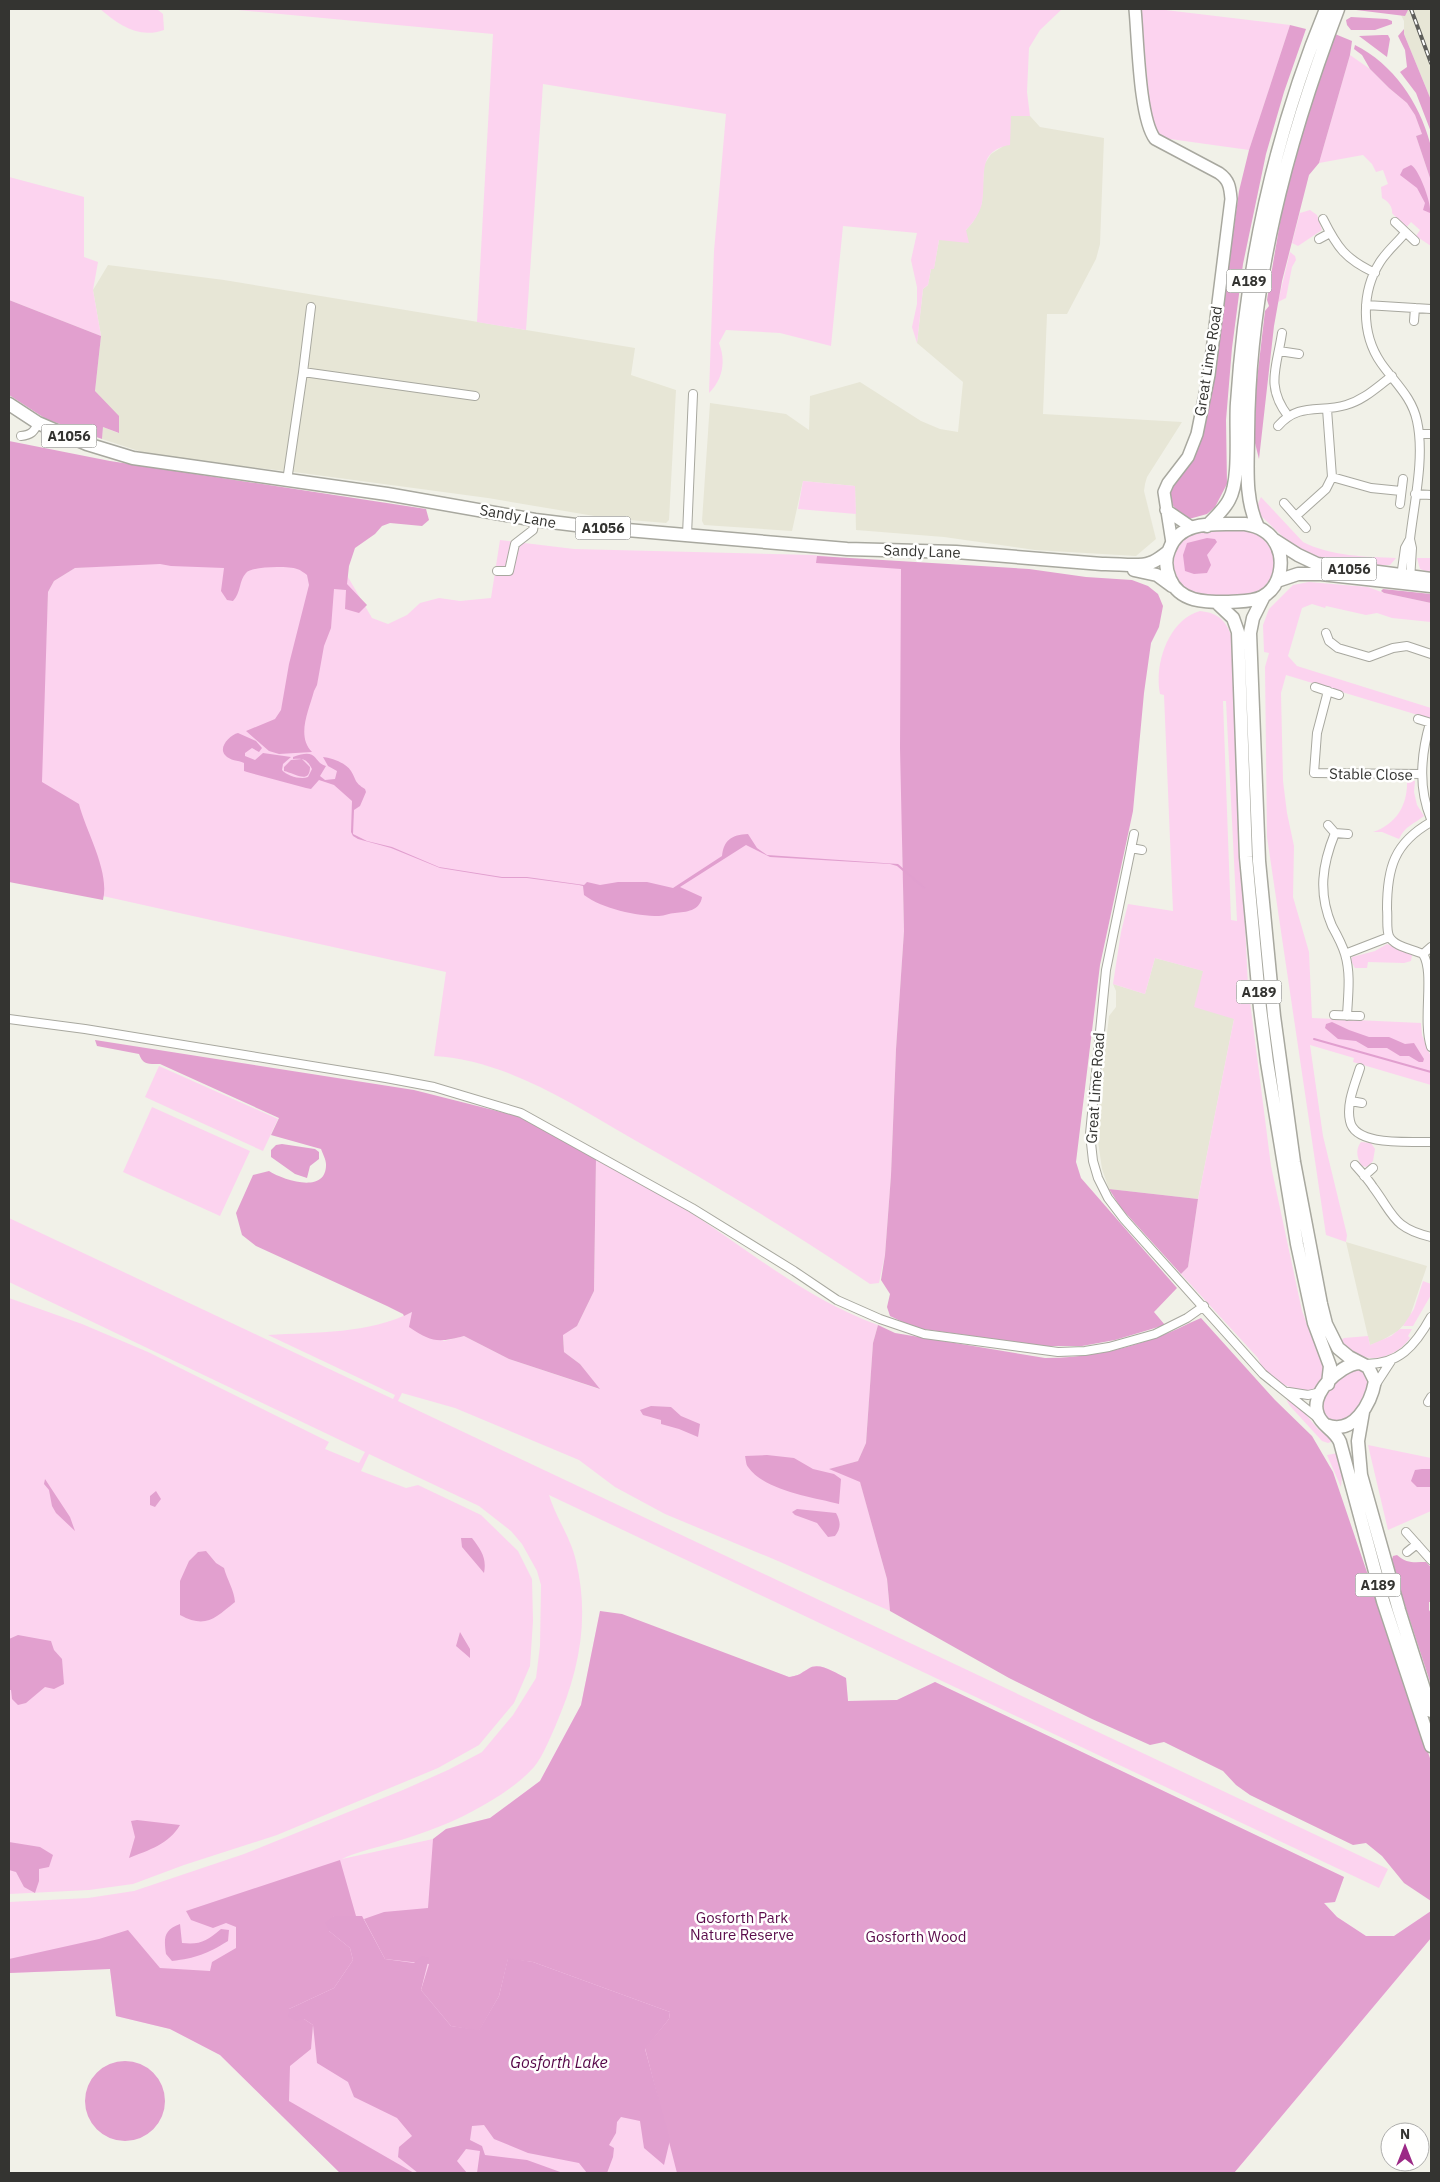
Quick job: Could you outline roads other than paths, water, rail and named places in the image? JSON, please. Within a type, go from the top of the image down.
[{"type":"main road","name":"Great Lime Road","points":[[1135,9],[1144,108],[1149,132],[1155,139],[1228,179],[1231,194],[1208,376],[1197,434],[1188,457],[1165,488],[1163,497],[1170,548]]},
{"type":"main road","name":"A189","points":[[1258,527],[1252,514],[1248,497],[1248,418],[1251,359],[1261,282],[1277,201],[1320,39],[1326,9]]},
{"type":"main road","name":"A189","points":[[1206,526],[1225,507],[1234,486],[1239,366],[1249,280],[1265,199],[1284,125],[1320,39],[1338,9]]},
{"type":"main road","name":"Sandy Lane","points":[[9,404],[38,422],[87,444],[133,458],[445,503],[535,520],[592,527],[847,549],[956,552],[1102,564],[1144,565],[1170,548]]},
{"type":"main road","points":[[1166,510],[1191,527]]},
{"type":"main road","points":[[1264,596],[1249,600],[1216,602],[1204,602],[1188,598],[1172,586],[1166,568],[1170,548],[1178,535],[1191,527],[1245,524],[1258,527],[1274,539],[1278,548],[1281,569],[1277,581]]},
{"type":"main road","name":"A1056","points":[[1274,539],[1298,556],[1316,564],[1406,579],[1431,586]]},
{"type":"main road","name":"Sandy Lane","points":[[1102,564],[1149,572],[1162,578],[1172,586]]},
{"type":"main road","name":"A1056","points":[[1277,581],[1298,574],[1431,579]]},
{"type":"main road","name":"A189","points":[[1277,581],[1264,596],[1253,618],[1250,635],[1258,852],[1274,1016],[1293,1154],[1321,1304],[1334,1342],[1343,1353],[1360,1363]]},
{"type":"main road","name":"A189","points":[[1216,602],[1233,618],[1238,632],[1246,857],[1260,1008],[1267,1062],[1301,1263],[1314,1323],[1330,1366],[1330,1376],[1324,1388]]},
{"type":"main road","points":[[1360,1363],[1368,1367],[1375,1381],[1364,1409],[1349,1425],[1339,1428],[1324,1423],[1316,1408],[1324,1388],[1345,1367],[1360,1363]]},
{"type":"main road","name":"A189","points":[[1364,1409],[1358,1441],[1361,1475],[1399,1610],[1431,1711]]},
{"type":"main road","name":"A189","points":[[1324,1423],[1340,1442],[1383,1601],[1431,1746]]},
{"type":"street","points":[[1323,218],[1330,233],[1345,255],[1375,272]]},
{"type":"street","points":[[1396,222],[1415,241]]},
{"type":"street","points":[[1319,239],[1330,233]]},
{"type":"street","points":[[1405,233],[1384,257],[1375,272],[1369,286],[1366,305],[1367,326],[1371,342],[1378,358],[1410,401],[1419,434],[1420,452],[1410,539],[1405,548],[1406,579]]},
{"type":"street","points":[[1366,305],[1431,309]]},
{"type":"street","points":[[287,481],[311,307]]},
{"type":"street","points":[[1414,308],[1414,321]]},
{"type":"street","points":[[1282,333],[1274,392],[1278,403],[1288,416]]},
{"type":"street","points":[[1280,351],[1299,354]]},
{"type":"street","points":[[303,372],[475,396]]},
{"type":"street","points":[[1278,426],[1288,416],[1304,410],[1327,409],[1346,405],[1362,398],[1392,376]]},
{"type":"street","points":[[687,535],[693,394]]},
{"type":"street","points":[[1296,516],[1326,489],[1332,477],[1327,409]]},
{"type":"street","points":[[21,436],[34,432],[38,422]]},
{"type":"street","points":[[1419,434],[1431,434]]},
{"type":"street","points":[[1332,477],[1371,488],[1401,491]]},
{"type":"street","points":[[1400,504],[1402,479]]},
{"type":"street","points":[[1415,494],[1431,495]]},
{"type":"street","points":[[1284,503],[1306,528]]},
{"type":"street","points":[[497,571],[509,571],[515,544],[533,530],[535,520]]},
{"type":"street","points":[[1326,639],[1338,648],[1369,657],[1394,648],[1407,646],[1431,654]]},
{"type":"street","points":[[1315,687],[1339,695]]},
{"type":"street","name":"Stable Close","points":[[1328,691],[1317,733],[1314,773],[1422,774]]},
{"type":"street","name":"Stable Close","points":[[1418,719],[1430,723],[1424,748],[1422,774],[1425,804],[1431,820]]},
{"type":"street","points":[[1423,954],[1394,942],[1389,937],[1388,879],[1395,857],[1412,834],[1431,820]]},
{"type":"street","points":[[1328,825],[1335,833],[1348,834]]},
{"type":"street","points":[[1335,833],[1324,867],[1322,888],[1326,909],[1345,954],[1349,982],[1347,1016]]},
{"type":"street","name":"Great Lime Road","points":[[1134,834],[1113,930],[1105,979],[1090,1122],[1091,1152],[1102,1188],[1116,1210],[1263,1374],[1324,1423]]},
{"type":"street","points":[[1132,848],[1142,850]]},
{"type":"street","points":[[1345,954],[1389,937]]},
{"type":"street","points":[[1423,954],[1431,947]]},
{"type":"street","points":[[1423,954],[1428,970],[1426,1021],[1431,1047]]},
{"type":"street","points":[[1334,1015],[1360,1016]]},
{"type":"street","points":[[9,1019],[85,1029],[386,1078],[466,1096],[521,1113],[629,1171],[692,1208],[837,1300],[880,1320],[924,1334],[1058,1352],[1085,1351],[1109,1347],[1155,1334],[1187,1318],[1204,1306]]},
{"type":"street","points":[[1360,1068],[1351,1101],[1350,1122],[1354,1131],[1371,1139],[1431,1142]]},
{"type":"street","points":[[1351,1101],[1362,1103]]},
{"type":"street","points":[[1355,1166],[1399,1223],[1415,1232],[1431,1237]]},
{"type":"street","points":[[1364,1176],[1373,1168]]},
{"type":"street","points":[[1372,1391],[1391,1361],[1410,1346],[1431,1317]]},
{"type":"street","points":[[1360,1363],[1391,1361]]},
{"type":"street","points":[[1287,1392],[1304,1395],[1324,1388]]},
{"type":"street","points":[[1406,1532],[1431,1560]]},
{"type":"street","points":[[1407,1552],[1417,1544]]},
{"type":"water","points":[[1411,165],[1418,173],[1424,187],[1430,213],[1423,210],[1425,203],[1417,188],[1400,175],[1403,169]]},
{"type":"water","points":[[238,733],[256,741],[262,748],[259,752],[252,748],[245,753],[245,756],[255,760],[263,753],[291,757],[283,764],[282,770],[294,777],[308,777],[312,769],[304,760],[293,759],[293,757],[301,754],[311,755],[326,766],[320,776],[325,780],[335,779],[337,771],[328,766],[323,757],[342,763],[351,771],[357,783],[366,792],[360,806],[354,810],[353,834],[367,841],[392,847],[439,867],[502,877],[527,877],[584,885],[587,882],[600,885],[618,882],[647,882],[673,888],[722,856],[729,839],[748,834],[757,848],[767,855],[898,864],[926,888],[924,889],[897,866],[890,864],[770,857],[746,845],[680,887],[702,897],[701,902],[695,908],[661,916],[630,913],[610,908],[592,900],[584,895],[583,886],[527,878],[502,878],[440,868],[391,848],[358,839],[353,836],[351,832],[352,801],[334,785],[319,780],[311,789],[306,788],[244,771],[244,763],[227,757],[223,752],[224,745]]},
{"type":"water","points":[[1332,1022],[1369,1037],[1389,1037],[1405,1044],[1414,1043],[1424,1059],[1423,1062],[1419,1062],[1409,1056],[1400,1056],[1387,1048],[1368,1048],[1356,1041],[1338,1039],[1325,1028],[1326,1024]]},
{"type":"water","points":[[282,1144],[315,1149],[319,1152],[319,1159],[310,1166],[307,1178],[295,1174],[271,1157],[271,1150],[276,1145]]},
{"type":"water","points":[[1431,1469],[1431,1487],[1417,1487],[1411,1481],[1415,1470]]},
{"type":"water","name":"Gosforth Lake","points":[[334,1916],[362,1916],[385,1959],[414,1963],[422,1956],[429,1958],[421,1990],[451,2026],[479,2030],[499,1996],[508,1958],[533,1962],[670,2012],[669,2019],[645,2049],[670,2140],[664,2165],[644,2148],[640,2121],[621,2117],[617,2122],[616,2133],[609,2145],[614,2148],[607,2173],[587,2173],[579,2163],[528,2153],[494,2139],[484,2125],[472,2126],[470,2140],[482,2146],[485,2155],[527,2160],[563,2173],[477,2173],[480,2151],[466,2149],[457,2161],[467,2173],[418,2173],[398,2157],[399,2147],[412,2136],[397,2118],[354,2097],[348,2082],[317,2063],[313,2025],[304,2019],[296,2021],[288,2017],[289,2009],[334,1988],[353,1960],[350,1948],[329,1931],[325,1923]]},
{"type":"water","points":[[180,1924],[182,1943],[203,1941],[212,1937],[221,1929],[229,1930],[228,1941],[201,1955],[172,1961],[166,1954],[166,1936],[170,1929]]},
{"type":"waterway","points":[[1314,1039],[1431,1072]]},
{"type":"railway","points":[[1411,9],[1431,63]]},
{"type":"park label","name":"Gosforth Park Nature Reserve","points":[[742,1926]]},
{"type":"park label","name":"Gosforth Wood","points":[[916,1936]]}]
